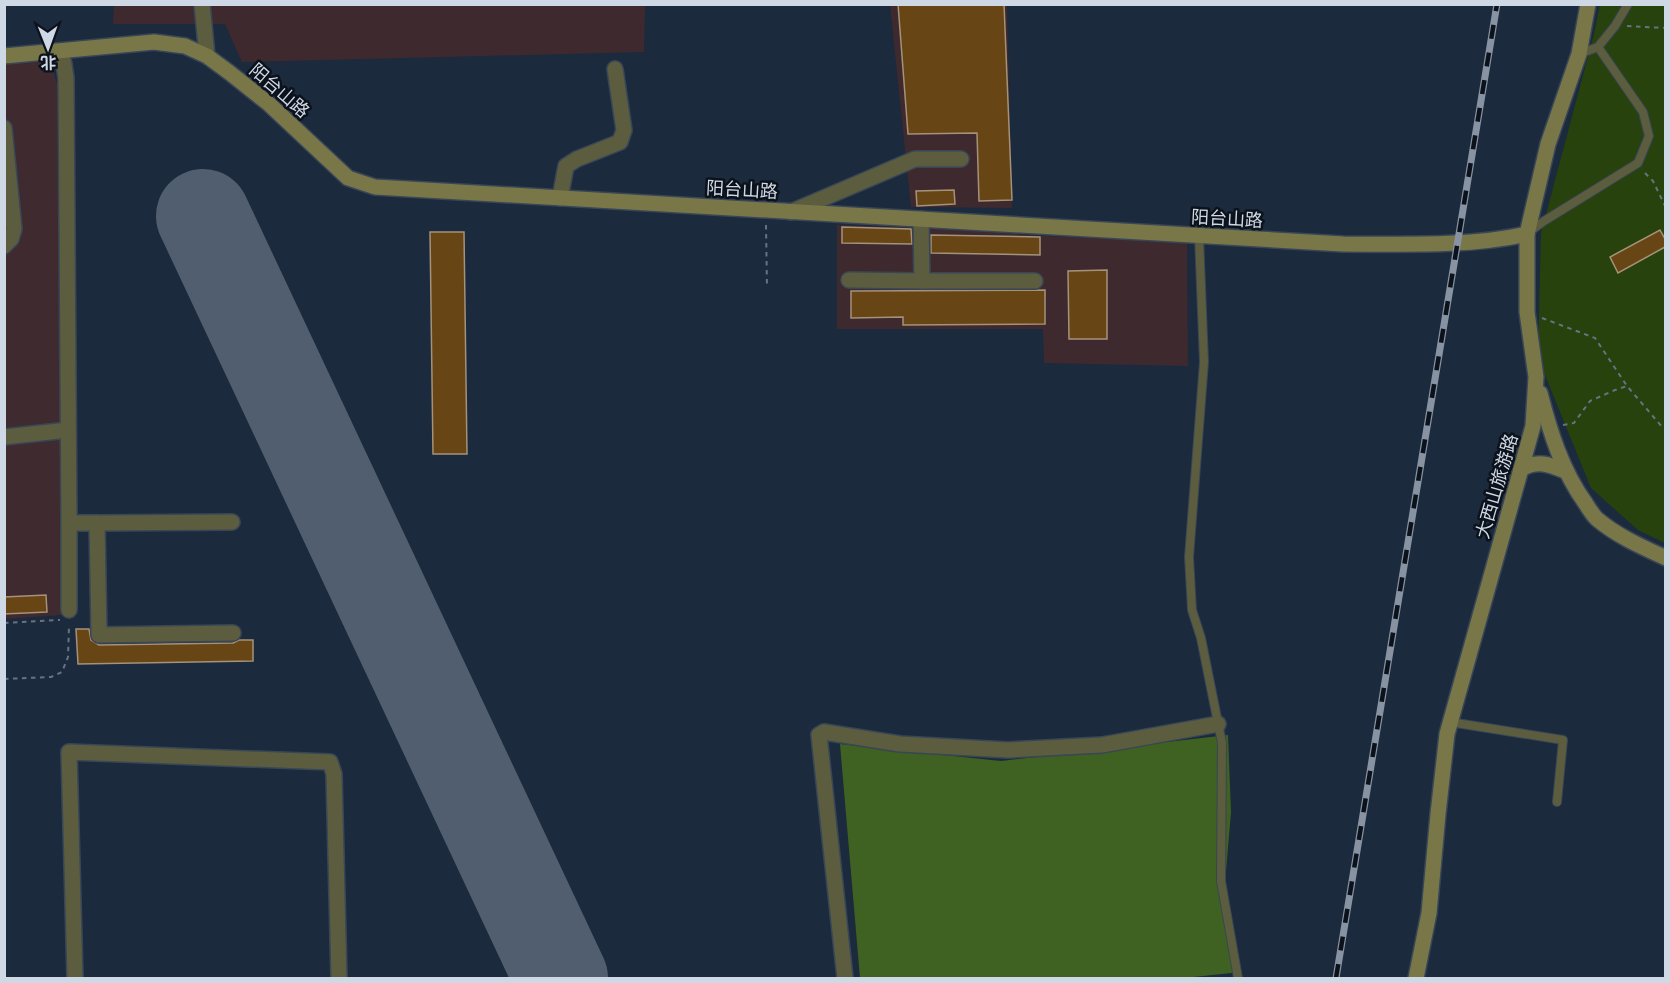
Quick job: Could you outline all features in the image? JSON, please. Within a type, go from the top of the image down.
[{"type":"street","points":[[202,4],[207,56]]},
{"type":"street","name":"大西山旅游路","points":[[1416,978],[1429,913],[1447,734],[1533,426],[1536,377],[1527,312],[1527,234],[1548,144],[1579,54],[1588,4]]},
{"type":"street","name":"阳台山路","points":[[4,56],[154,42],[185,46],[207,56],[269,104],[348,178],[375,188],[1343,244],[1439,244],[1502,240],[1527,234]]},
{"type":"street","points":[[60,51],[66,78],[69,610]]},
{"type":"street","points":[[560,198],[566,166],[577,159],[620,142],[624,130],[615,69]]},
{"type":"street","points":[[4,128],[14,229],[11,239],[4,246]]},
{"type":"street","points":[[790,212],[915,159],[960,159]]},
{"type":"street","points":[[921,219],[922,281]]},
{"type":"street","points":[[849,280],[1035,281]]},
{"type":"street","points":[[1536,377],[1549,428],[1565,471],[1578,494],[1595,517],[1620,535],[1665,558]]},
{"type":"street","points":[[4,437],[68,430]]},
{"type":"street","points":[[1521,469],[1536,462],[1553,465],[1565,471]]},
{"type":"street","points":[[69,523],[232,522]]},
{"type":"street","points":[[98,523],[99,635],[233,633]]},
{"type":"street","points":[[845,978],[819,735],[824,732],[900,744],[1008,750],[1102,745],[1218,724]]},
{"type":"street","points":[[75,978],[69,752],[330,762],[334,774],[339,978]]},
{"type":"lane","points":[[1579,54],[1598,47],[1615,26],[1628,4]]},
{"type":"lane","points":[[1527,234],[1544,221],[1636,165],[1649,136],[1643,112],[1598,47]]},
{"type":"lane","points":[[1199,236],[1204,362],[1189,557],[1192,610],[1201,638],[1222,743],[1221,881],[1238,978]]},
{"type":"lane","points":[[1450,722],[1563,740],[1557,802]]},
{"type":"path","points":[[1615,26],[1665,28]]},
{"type":"path","points":[[1636,165],[1653,181],[1665,208]]},
{"type":"path","points":[[766,210],[766,288]]},
{"type":"path","points":[[1527,312],[1595,338],[1627,386],[1665,428]]},
{"type":"path","points":[[1549,428],[1574,423],[1590,401],[1627,386]]},
{"type":"path","points":[[4,623],[69,619],[68,657],[62,672],[51,677],[4,679]]},
{"type":"shaded area","points":[[114,4],[645,5],[644,52],[242,62],[225,24],[113,24]]},
{"type":"shaded area","points":[[890,5],[1007,5],[1012,208],[911,207]]},
{"type":"shaded area","points":[[50,58],[57,84],[62,615],[5,619],[5,63]]},
{"type":"shaded area","points":[[837,225],[1187,241],[1188,366],[1044,363],[1043,329],[837,329]]},
{"type":"green space","points":[[1600,5],[1665,5],[1665,543],[1638,530],[1591,488],[1538,358],[1541,233]]},
{"type":"green space","points":[[1228,735],[1231,812],[1225,883],[1241,972],[1184,978],[860,978],[840,744],[1001,761]]},
{"type":"building","points":[[898,4],[1004,4],[1012,200],[979,201],[977,133],[908,134]]},
{"type":"building","points":[[954,190],[955,204],[917,206],[916,191]]},
{"type":"building","points":[[842,227],[911,229],[912,244],[842,243]]},
{"type":"building","points":[[1660,230],[1665,239],[1665,247],[1618,273],[1610,257]]},
{"type":"building","points":[[430,232],[464,232],[467,454],[433,454]]},
{"type":"building","points":[[931,235],[1040,237],[1040,255],[931,253]]},
{"type":"building","points":[[1107,270],[1107,339],[1069,339],[1068,271]]},
{"type":"building","points":[[1045,290],[1045,324],[903,325],[903,317],[851,318],[851,291]]},
{"type":"building","points":[[46,595],[47,612],[4,614],[4,597]]},
{"type":"building","points":[[76,629],[89,629],[91,640],[99,645],[233,643],[239,640],[253,640],[253,661],[78,664]]},
{"type":"runway","points":[[203,216],[561,978]]},
{"type":"railway","points":[[1336,978],[1497,4]]}]
